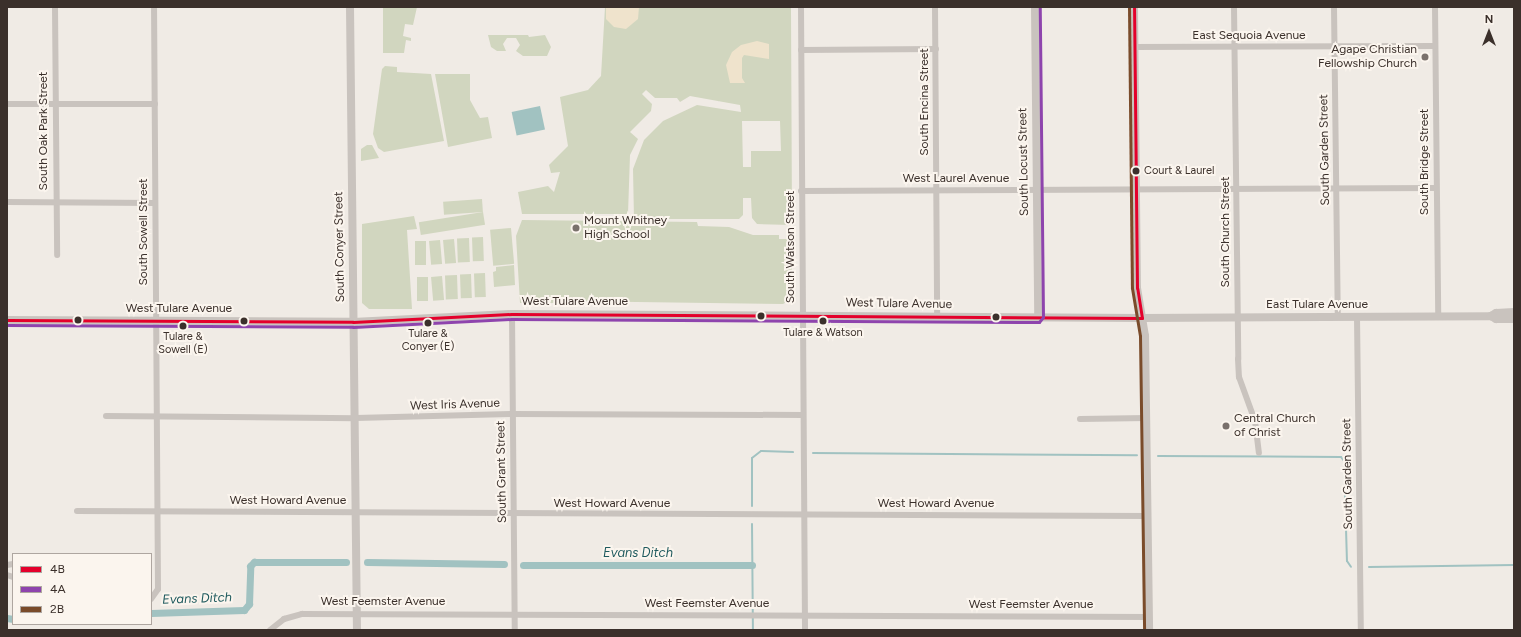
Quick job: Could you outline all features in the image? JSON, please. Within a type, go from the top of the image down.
[{"type":"street","name":"South Oak Park Street","points":[[55,7],[55,202],[57,255]]},
{"type":"street","name":"South Sowell Street","points":[[152,598],[158,589],[155,417],[154,7]]},
{"type":"street","name":"South Conyer Street","points":[[350,7],[353,322],[356,418],[357,630]]},
{"type":"street","name":"South Watson Street","points":[[801,7],[805,630]]},
{"type":"street","name":"South Encina Street","points":[[935,7],[937,317]]},
{"type":"street","name":"South Locust Street","points":[[1035,7],[1038,317]]},
{"type":"street","points":[[1134,7],[1137,288],[1142,318],[1147,418],[1149,630]]},
{"type":"street","name":"South Church Street","points":[[1234,7],[1239,377],[1255,421],[1260,453]]},
{"type":"street","name":"South Garden Street","points":[[1334,7],[1338,317]]},
{"type":"street","name":"South Bridge Street","points":[[1435,7],[1438,317]]},
{"type":"street","name":"East Sequoia Avenue","points":[[1134,48],[1435,46]]},
{"type":"street","points":[[801,50],[936,49]]},
{"type":"street","points":[[7,104],[154,104]]},
{"type":"street","name":"West Laurel Avenue","points":[[801,191],[1436,188]]},
{"type":"street","points":[[7,202],[155,203]]},
{"type":"street","name":"East Tulare Avenue","points":[[1142,318],[1438,317],[1491,316],[1496,313],[1514,312]]},
{"type":"street","name":"West Tulare Avenue","points":[[7,320],[353,322],[512,314],[1142,318]]},
{"type":"street","name":"South Grant Street","points":[[512,314],[515,630]]},
{"type":"street","name":"East Tulare Avenue","points":[[1491,316],[1496,319],[1514,319]]},
{"type":"street","name":"South Garden Street","points":[[1357,317],[1361,630]]},
{"type":"street","name":"West Iris Avenue","points":[[106,416],[356,418],[512,414],[803,415]]},
{"type":"street","points":[[1080,419],[1147,418]]},
{"type":"street","name":"West Howard Avenue","points":[[77,511],[514,515],[805,514],[1148,516]]},
{"type":"street","name":"West Feemster Avenue","points":[[270,630],[284,619],[302,614],[357,613],[1149,617]]},
{"type":"green space","points":[[383,7],[417,7],[413,25],[405,24],[403,36],[411,38],[411,41],[406,40],[404,53],[383,53]]},
{"type":"green space","points":[[605,7],[791,7],[792,225],[757,224],[752,218],[751,198],[743,198],[743,215],[739,219],[634,219],[633,169],[644,140],[663,121],[697,105],[741,112],[740,105],[690,96],[680,102],[677,98],[655,98],[646,90],[642,94],[652,104],[651,111],[630,132],[638,139],[630,155],[628,214],[522,214],[518,192],[548,186],[554,192],[560,172],[551,173],[549,165],[568,146],[560,97],[588,90],[601,76]],"holes":[[[742,121],[780,121],[781,151],[751,151],[751,167],[743,167]]]},
{"type":"green space","points":[[488,35],[528,35],[529,37],[545,35],[551,47],[547,56],[523,56],[516,51],[520,45],[516,38],[507,38],[503,44],[506,51],[497,51],[491,47]]},
{"type":"green space","points":[[385,66],[397,67],[397,72],[431,74],[444,141],[384,152],[378,148],[373,134],[382,69]]},
{"type":"green space","points":[[435,74],[470,74],[470,100],[480,118],[488,117],[492,138],[448,147]]},
{"type":"green space","points":[[367,145],[372,145],[379,158],[361,161],[361,149]]},
{"type":"green space","points":[[482,199],[483,212],[444,215],[443,202]]},
{"type":"green space","points":[[483,212],[485,225],[421,235],[419,222]]},
{"type":"green space","points":[[414,216],[417,229],[407,230],[412,309],[369,309],[362,303],[362,224]]},
{"type":"green space","points":[[522,220],[697,222],[698,226],[729,227],[753,235],[779,235],[779,239],[792,239],[792,299],[783,304],[564,301],[564,303],[520,303],[516,236]]},
{"type":"green space","points":[[511,228],[514,264],[493,266],[490,230]]},
{"type":"green space","points":[[472,237],[483,237],[484,261],[473,261]]},
{"type":"green space","points":[[457,238],[469,238],[470,262],[458,262]]},
{"type":"green space","points":[[454,239],[456,263],[445,264],[443,240]]},
{"type":"green space","points":[[440,240],[442,264],[431,265],[429,241]]},
{"type":"green space","points":[[415,241],[426,241],[426,265],[415,265]]},
{"type":"green space","points":[[514,265],[515,285],[494,287],[493,272],[496,271],[496,267]]},
{"type":"green space","points":[[474,273],[485,273],[486,297],[475,297]]},
{"type":"green space","points":[[460,274],[471,274],[472,298],[461,298]]},
{"type":"green space","points":[[445,275],[457,275],[458,299],[446,299]]},
{"type":"green space","points":[[442,276],[444,300],[433,301],[431,277]]},
{"type":"green space","points":[[417,277],[428,277],[428,301],[417,301]]},
{"type":"sand","points":[[606,7],[639,7],[638,19],[626,29],[614,27],[606,19]]},
{"type":"sand","points":[[757,41],[769,44],[769,59],[744,55],[742,58],[742,78],[745,83],[730,83],[726,65],[732,52],[741,45]]},
{"type":"water","points":[[540,106],[545,129],[517,136],[512,112]]},
{"type":"waterway","points":[[752,506],[752,458],[761,451],[793,452]]},
{"type":"waterway","points":[[813,453],[1137,455]]},
{"type":"waterway","points":[[1158,456],[1341,457],[1344,461],[1347,561],[1351,567]]},
{"type":"waterway","points":[[752,524],[753,630]]},
{"type":"waterway","name":"Evans Ditch","points":[[152,613],[244,610],[249,604],[250,566],[254,562],[346,562]]},
{"type":"waterway","name":"Evans Ditch","points":[[367,562],[504,564]]},
{"type":"waterway","name":"Evans Ditch","points":[[523,565],[752,565]]},
{"type":"waterway","points":[[1369,567],[1514,565]]},
{"type":"waterway","name":"Evans Ditch","points":[[7,618],[12,619]]},
{"type":"transit line","name":"4A","points":[[7,325],[353,327],[512,319],[1039,322],[1043,317],[1040,7]]},
{"type":"transit line","name":"2B","points":[[1129,7],[1132,288],[1140,336],[1144,630]]},
{"type":"transit line","name":"4B","points":[[7,320],[353,322],[512,314],[1142,318],[1137,288],[1134,7]]},
{"type":"place","name":"Agape Christian Fellowship Church","points":[[1425,57]]},
{"type":"place","name":"Court & Laurel","points":[[1136,171]]},
{"type":"place","name":"Mount Whitney High School","points":[[576,228]]},
{"type":"place","name":"Tulare & Watson","points":[[823,321]]},
{"type":"place","name":"Tulare & Conyer (E)","points":[[428,323]]},
{"type":"place","name":"Tulare & Sowell (E)","points":[[183,326]]},
{"type":"place","name":"Central Church of Christ","points":[[1226,426]]}]
